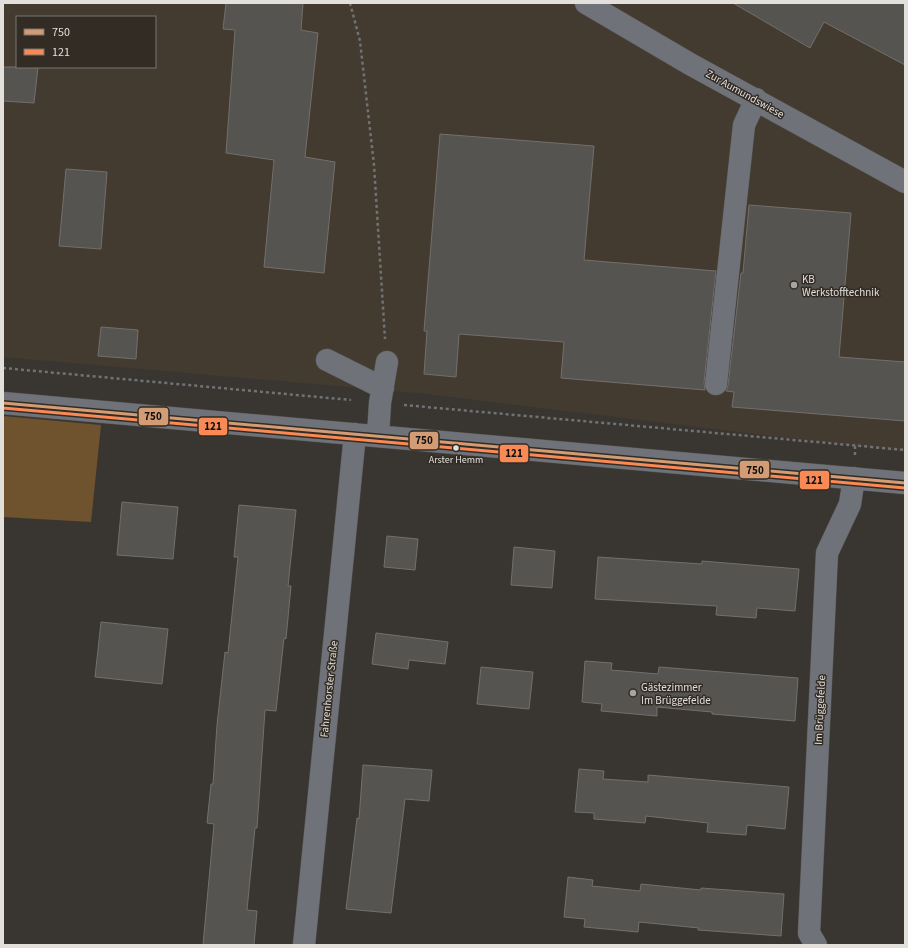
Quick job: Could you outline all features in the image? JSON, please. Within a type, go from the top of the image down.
[{"type":"street","name":"Zur Aumundswiese","points":[[586,3],[690,64],[905,182]]},
{"type":"street","points":[[716,384],[744,125],[756,99]]},
{"type":"street","points":[[327,360],[382,395]]},
{"type":"street","points":[[378,436],[387,362]]},
{"type":"street","points":[[3,403],[905,483]]},
{"type":"street","name":"Fahrenhorster Straße","points":[[304,945],[355,434]]},
{"type":"street","name":"Im Brüggefelde","points":[[816,945],[809,933],[827,553],[850,504],[854,478]]},
{"type":"path","points":[[350,3],[360,41],[374,165],[382,306],[387,362]]},
{"type":"path","points":[[3,368],[382,395],[905,450]]},
{"type":"shaded area","points":[[3,3],[905,3],[905,452],[418,393],[3,357]]},
{"type":"shaded area","points":[[3,416],[101,425],[91,522],[3,517]]},
{"type":"building","points":[[226,3],[303,3],[301,30],[318,33],[305,157],[335,162],[324,273],[264,267],[274,160],[226,153],[235,30],[223,29]]},
{"type":"building","points":[[733,3],[905,3],[905,65],[824,22],[810,48]]},
{"type":"building","points":[[3,67],[38,68],[34,103],[3,101]]},
{"type":"building","points":[[440,134],[594,146],[584,260],[716,271],[704,383],[705,390],[561,378],[564,342],[459,334],[456,377],[424,374],[427,331],[424,331]]},
{"type":"building","points":[[66,169],[107,172],[101,249],[59,246]]},
{"type":"building","name":"KB Werkstofftechnik","points":[[749,205],[851,213],[839,357],[905,362],[905,421],[732,407],[734,392],[726,391],[728,385],[741,273],[743,273]]},
{"type":"building","points":[[101,327],[138,330],[136,359],[98,356]]},
{"type":"building","points":[[122,502],[178,507],[173,559],[117,555]]},
{"type":"building","points":[[239,505],[296,510],[288,586],[291,586],[286,639],[284,638],[276,711],[265,710],[257,828],[255,828],[247,910],[257,911],[254,945],[203,945],[214,824],[207,823],[211,784],[213,784],[217,725],[225,652],[228,653],[238,557],[234,557]]},
{"type":"building","points":[[387,536],[418,539],[415,570],[384,567]]},
{"type":"building","points":[[514,547],[555,551],[552,588],[511,585]]},
{"type":"building","points":[[598,557],[702,564],[702,561],[799,569],[795,611],[757,608],[756,618],[716,615],[717,606],[595,599]]},
{"type":"building","points":[[101,622],[168,629],[162,684],[95,677]]},
{"type":"building","points":[[376,633],[448,642],[445,664],[409,660],[408,669],[372,664]]},
{"type":"building","points":[[585,661],[612,663],[611,670],[658,674],[659,667],[798,678],[795,721],[712,714],[712,712],[657,707],[657,716],[601,711],[602,704],[582,702]]},
{"type":"building","points":[[481,667],[533,672],[529,709],[477,704]]},
{"type":"building","points":[[363,765],[432,770],[429,801],[405,799],[391,913],[346,909],[357,818],[359,819]]},
{"type":"building","points":[[579,769],[604,771],[603,779],[648,782],[648,775],[789,787],[785,829],[747,825],[746,835],[707,832],[708,823],[646,816],[645,823],[594,819],[594,813],[575,812]]},
{"type":"building","points":[[568,877],[593,880],[592,886],[640,891],[641,884],[701,890],[701,888],[784,894],[781,936],[698,930],[699,928],[639,922],[638,932],[584,927],[585,919],[564,917]]},
{"type":"transit line","name":"750","points":[[3,403],[905,483]]},
{"type":"transit line","name":"121","points":[[3,408],[905,488]]},
{"type":"place","name":"KB Werkstofftechnik","points":[[794,285]]},
{"type":"place","name":"Arster Hemm","points":[[456,448]]},
{"type":"place","name":"Gästezimmer Im Brüggefelde","points":[[633,693]]}]
